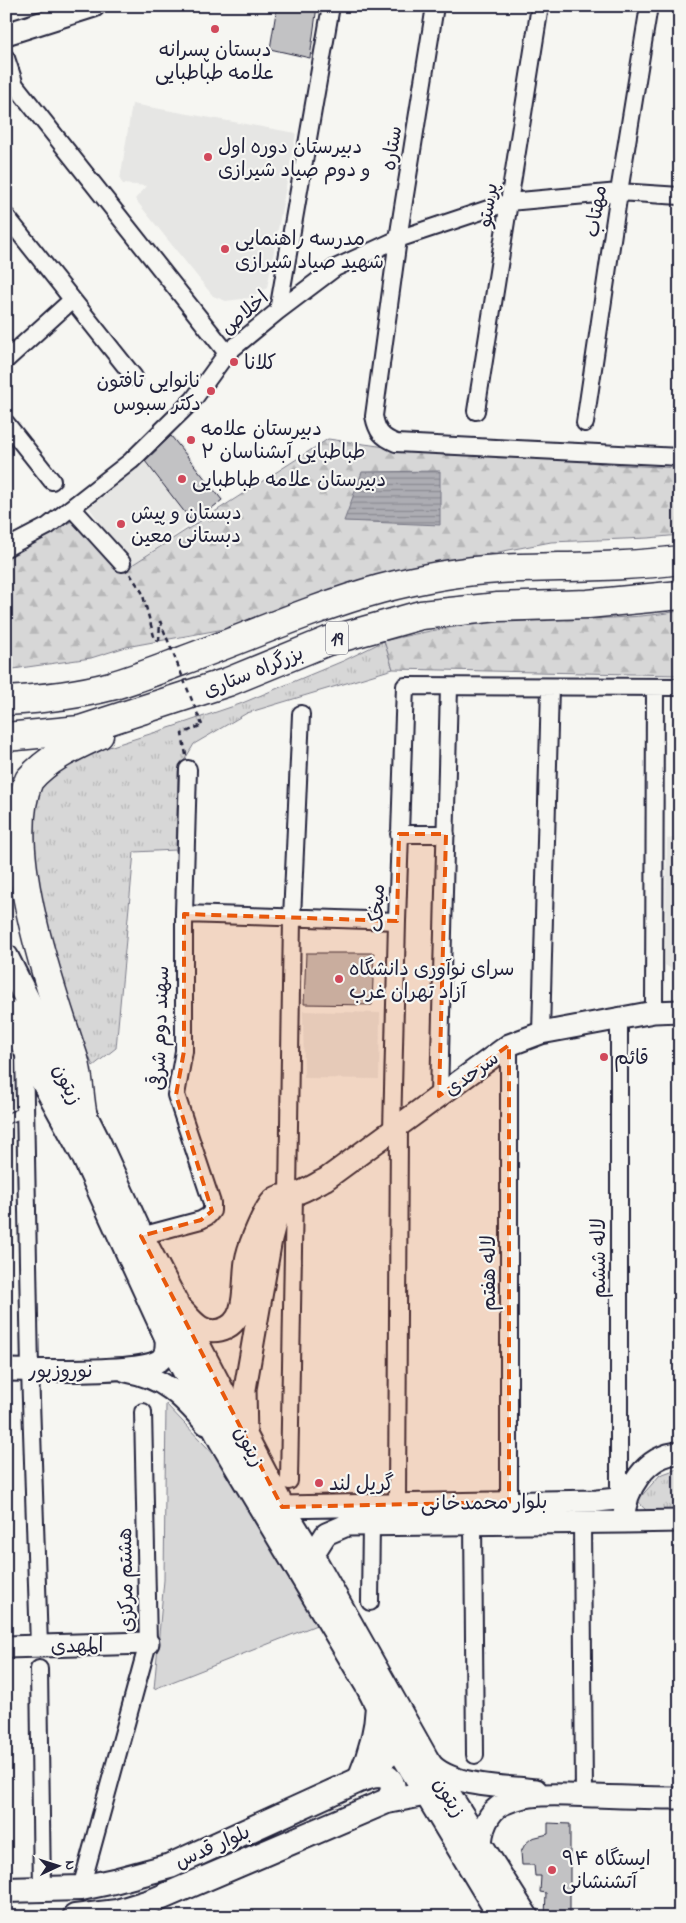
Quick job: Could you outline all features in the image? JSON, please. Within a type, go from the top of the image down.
[{"type":"highway","name":"بزرگراه ستاری","points":[[6,701],[73,693],[110,686],[144,675],[316,608],[381,589],[444,575],[497,569],[632,564],[680,560]]},
{"type":"highway","name":"بزرگراه ستاری","points":[[6,737],[80,730],[228,682],[328,641],[421,615],[498,607],[588,604],[680,596]]},
{"type":"highway","points":[[6,689],[73,693]]},
{"type":"highway","points":[[82,1112],[74,1060],[33,957],[18,908],[11,872],[9,844],[12,821],[17,799],[28,781],[44,764],[70,748],[168,703]]},
{"type":"main road","name":"زیتون","points":[[6,957],[141,1236],[282,1507],[312,1556],[406,1741],[428,1794],[501,1917]]},
{"type":"main road","name":"زیتون","points":[[6,1010],[83,1154],[166,1335],[221,1440],[341,1640],[378,1706],[406,1741],[426,1759],[526,1917]]},
{"type":"main road","points":[[359,1780],[369,1758],[378,1727],[378,1706]]},
{"type":"main road","name":"بلوار قدس","points":[[6,1890],[81,1888],[170,1866],[359,1780],[406,1741]]},
{"type":"main road","points":[[359,1780],[378,1775],[388,1778],[393,1784],[394,1789],[387,1801]]},
{"type":"main road","name":"بلوار قدس","points":[[75,1917],[118,1912],[153,1901],[387,1801],[428,1794]]},
{"type":"street","points":[[6,34],[94,6]]},
{"type":"street","points":[[278,311],[330,6]]},
{"type":"street","name":"ستاره","points":[[435,6],[398,239],[374,416],[377,431],[385,439],[396,443],[680,457]]},
{"type":"street","name":"پرستو","points":[[476,411],[540,6]]},
{"type":"street","name":"مهتاب","points":[[585,423],[649,6]]},
{"type":"street","points":[[6,58],[15,85],[227,353]]},
{"type":"street","name":"اخلاص","points":[[6,548],[48,526],[131,461],[193,400],[227,353],[335,268],[398,239],[509,202],[619,192],[680,196]]},
{"type":"street","points":[[6,216],[134,377]]},
{"type":"street","points":[[6,360],[72,300]]},
{"type":"street","points":[[6,424],[52,481]]},
{"type":"street","points":[[72,508],[122,563]]},
{"type":"street","name":"میخک","points":[[397,1504],[397,921],[405,686],[449,687]]},
{"type":"street","points":[[439,1096],[449,687],[680,686]]},
{"type":"street","points":[[541,1033],[550,687]]},
{"type":"street","points":[[654,1012],[655,687]]},
{"type":"street","points":[[289,1481],[292,918],[301,714]]},
{"type":"street","points":[[188,769],[184,914],[397,921]]},
{"type":"street","points":[[399,834],[446,834]]},
{"type":"street","name":"سهند دوم شرقی","points":[[141,1236],[201,1220],[208,1216],[212,1210],[212,1203],[176,1095],[184,1051],[184,914]]},
{"type":"street","name":"سرحدی","points":[[177,1303],[195,1324],[203,1329],[213,1331],[231,1325],[238,1317],[241,1308],[247,1256],[261,1220],[273,1200],[278,1197],[291,1195],[326,1179],[509,1045],[541,1033],[654,1012],[680,1011]]},
{"type":"street","name":"لاله ششم","points":[[619,1019],[623,1498]]},
{"type":"street","name":"لاله هفتم","points":[[509,1045],[509,1502]]},
{"type":"street","points":[[24,1046],[30,1370],[39,1646]]},
{"type":"street","points":[[246,1439],[245,1389],[272,1240],[276,1220],[291,1195]]},
{"type":"street","name":"نوروزپور","points":[[115,1370],[160,1360],[166,1351],[166,1335]]},
{"type":"street","name":"نوروزپور","points":[[6,1370],[115,1370],[144,1375],[164,1384],[184,1398],[221,1440]]},
{"type":"street","name":"هشتم مرکزی","points":[[81,1888],[148,1643],[144,1412]]},
{"type":"street","points":[[624,1522],[623,1498],[637,1479],[650,1464],[660,1457],[680,1453]]},
{"type":"street","name":"بلوار محمدخانی","points":[[312,1556],[326,1534],[397,1504],[597,1501],[623,1498]]},
{"type":"street","name":"بلوار محمدخانی","points":[[282,1507],[362,1518],[473,1522],[680,1521]]},
{"type":"street","points":[[362,1518],[370,1602]]},
{"type":"street","points":[[473,1522],[475,1755]]},
{"type":"street","points":[[578,1796],[582,1522]]},
{"type":"street","name":"المهدی","points":[[6,1647],[148,1643]]},
{"type":"street","points":[[39,1669],[42,1890]]},
{"type":"street","points":[[426,1759],[434,1769],[443,1775],[458,1780],[578,1796]]},
{"type":"street","points":[[481,1847],[481,1840],[488,1819],[496,1808],[502,1804],[517,1800],[542,1796],[680,1798]]},
{"type":"lane","points":[[6,1119],[24,1112]]},
{"type":"path","points":[[122,563],[142,592],[155,640],[159,641],[160,621],[202,725],[182,734],[188,769]]},
{"type":"highlighted area","points":[[399,834],[446,834],[439,1096],[509,1045],[509,1502],[282,1507],[141,1236],[201,1220],[212,1211],[176,1095],[184,1051],[184,914],[397,921]]},
{"type":"shaded area","points":[[132,104],[296,133],[267,288],[249,298],[226,301],[213,296],[135,199],[147,186],[123,184],[120,180]]},
{"type":"shaded area","points":[[172,434],[224,500],[131,566],[85,502],[111,484]]},
{"type":"shaded area","points":[[440,471],[440,525],[344,521],[362,472]]},
{"type":"shaded area","points":[[680,837],[680,972],[676,972],[665,965],[667,839]]},
{"type":"shaded area","points":[[303,1011],[380,1013],[379,1079],[304,1078]]},
{"type":"green space","points":[[328,439],[444,455],[526,453],[604,464],[680,468],[680,535],[551,542],[446,562],[374,577],[314,596],[235,627],[126,647],[91,658],[6,670],[6,555],[76,519],[121,572]]},
{"type":"green space","points":[[680,611],[680,675],[393,669],[384,641],[446,628],[492,622],[616,618]]},
{"type":"green space","points":[[384,641],[393,669],[247,713],[194,744],[178,771],[176,850],[134,852],[116,1048],[93,1066],[46,956],[30,802],[45,779],[68,760],[240,704],[343,661]]},
{"type":"green space","points":[[166,1404],[221,1462],[319,1624],[154,1689],[164,1580]]},
{"type":"green space","points":[[680,1468],[680,1513],[656,1514],[646,1510],[638,1500],[660,1475]]},
{"type":"building","points":[[277,6],[317,6],[310,58],[270,49]]},
{"type":"building","name":"دبیرستان علامه طباطبایی","points":[[171,436],[222,500],[193,523],[145,461]]},
{"type":"building","name":"سرای نوآوری دانشگاه آزاد تهران غرب","points":[[306,953],[374,953],[372,1005],[304,1004]]},
{"type":"building","name":"ایستگاه ۹۴ آتشنشانی","points":[[548,1823],[570,1824],[570,1917],[545,1916],[546,1893],[540,1892],[541,1876],[535,1876],[534,1865],[522,1865],[521,1852],[525,1844],[532,1838],[548,1834]]},
{"type":"place","name":"دبستان پسرانه علامه طباطبایی","points":[[215,29]]},
{"type":"place","name":"دبیرستان دوره اول‌ و دوم صیاد شیرازی","points":[[208,157]]},
{"type":"place","name":"مدرسه راهنمايی شهيد صياد شيرازی","points":[[225,249]]},
{"type":"place","name":"کلانا","points":[[234,362]]},
{"type":"place","name":"نانوایی تافتون دکتر سبوس","points":[[211,391]]},
{"type":"place","name":"دبیرستان علامه طباطبایی آبشناسان ۲","points":[[191,440]]},
{"type":"place","name":"دبیرستان علامه طباطبایی","points":[[182,479]]},
{"type":"place","name":"دبستان و پیش دبستانی معین","points":[[121,524]]},
{"type":"place","name":"سرای نوآوری دانشگاه آزاد تهران غرب","points":[[339,979]]},
{"type":"place","name":"قائم","points":[[604,1057]]},
{"type":"place","name":"گریل لند","points":[[319,1483]]},
{"type":"place","name":"ایستگاه ۹۴ آتشنشانی","points":[[552,1870]]}]
